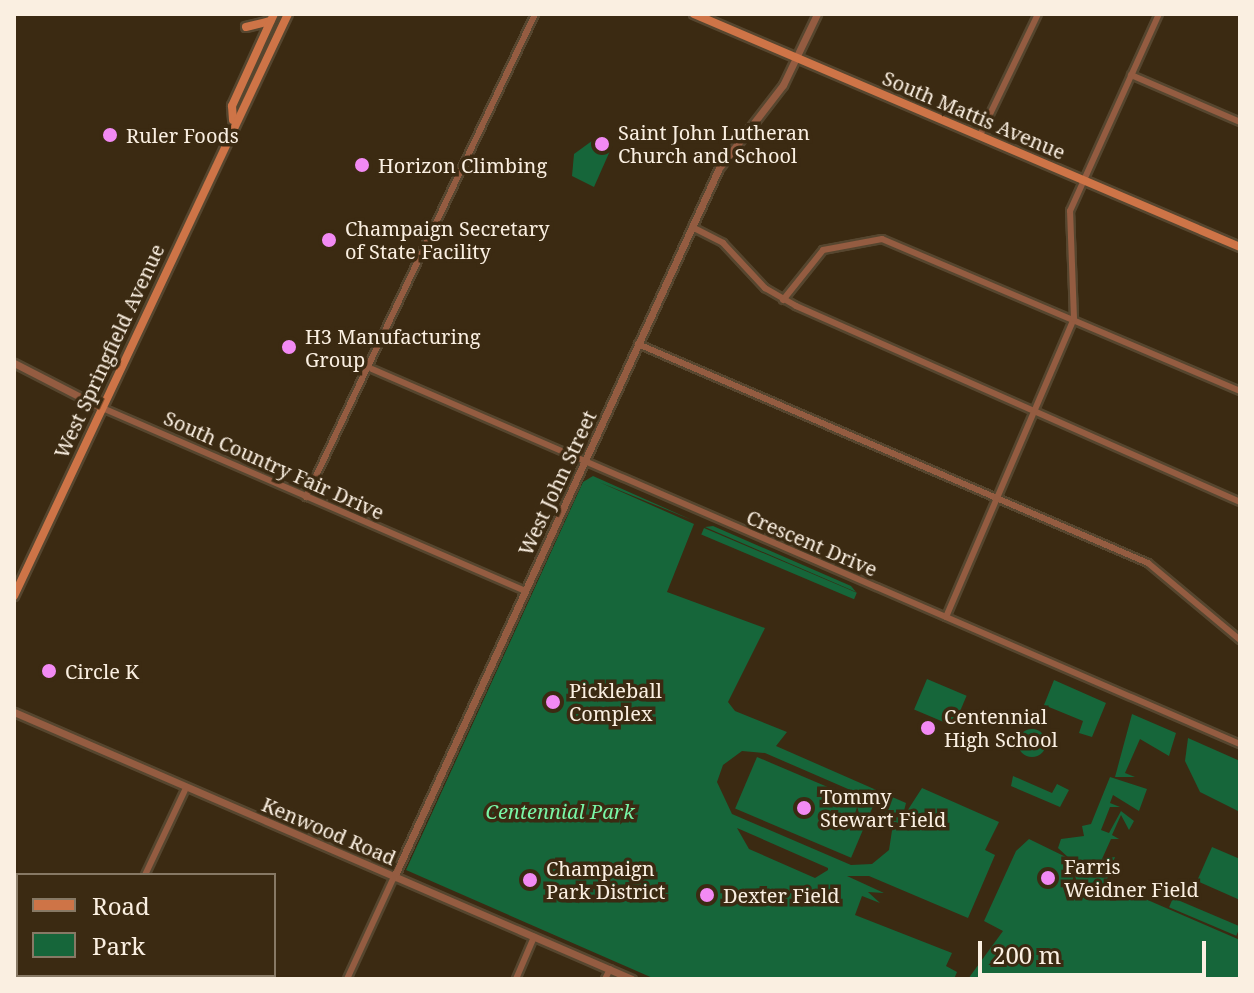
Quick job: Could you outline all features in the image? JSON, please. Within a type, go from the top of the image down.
[{"type":"main road","name":"West Springfield Avenue","points":[[14,596],[233,120],[288,14]]},
{"type":"main road","name":"South Mattis Avenue","points":[[694,14],[1240,247]]},
{"type":"main road","name":"West Springfield Avenue","points":[[233,120],[232,106],[272,18]]},
{"type":"main road","points":[[246,27],[272,18]]},
{"type":"street","points":[[306,497],[372,369],[535,14]]},
{"type":"street","name":"West John Street","points":[[347,979],[729,150],[798,57],[817,14]]},
{"type":"street","points":[[980,135],[1038,14]]},
{"type":"street","points":[[946,617],[1074,319],[1066,235],[1084,180],[1159,14]]},
{"type":"street","points":[[1131,75],[1240,122]]},
{"type":"street","points":[[692,227],[732,249],[783,300],[1036,409],[1240,502]]},
{"type":"street","points":[[783,300],[814,257],[867,238],[909,248],[1240,391]]},
{"type":"street","points":[[638,344],[1163,571],[1207,619],[1240,640]]},
{"type":"street","name":"South Country Fair Drive","points":[[14,363],[100,407],[525,591]]},
{"type":"street","name":"Crescent Drive","points":[[372,369],[1240,744]]},
{"type":"street","name":"Kenwood Road","points":[[14,712],[632,979]]},
{"type":"street","points":[[146,873],[186,788]]},
{"type":"street","points":[[516,979],[534,937]]},
{"type":"street","points":[[605,979],[610,969]]},
{"type":"green space","points":[[596,138],[613,144],[594,187],[572,176],[574,154]]},
{"type":"green space","name":"Centennial Park","points":[[593,476],[692,520],[599,482],[694,524],[667,592],[765,628],[728,702],[735,711],[787,732],[776,746],[906,803],[902,819],[922,788],[999,822],[985,850],[995,855],[968,918],[869,876],[847,876],[884,893],[868,892],[880,903],[862,896],[855,915],[952,953],[946,966],[957,972],[954,979],[655,979],[406,870],[583,482]],"holes":[[[742,751],[765,753],[878,802],[893,824],[889,850],[872,864],[851,865],[732,814],[717,782],[723,765]],[[737,828],[828,868],[828,870],[815,878],[749,849]]]},
{"type":"green space","points":[[713,526],[851,586],[856,592],[705,527]]},
{"type":"green space","points":[[704,528],[857,593],[854,599],[701,534]]},
{"type":"green space","points":[[927,679],[967,696],[954,726],[914,709]]},
{"type":"green space","points":[[1054,680],[1106,703],[1092,737],[1079,733],[1083,721],[1044,705]]},
{"type":"green space","points":[[1132,714],[1176,733],[1169,756],[1140,739],[1125,773],[1135,777],[1115,777]]},
{"type":"green space","points":[[1032,729],[1042,733],[1046,743],[1042,753],[1032,757],[1022,753],[1018,743],[1022,733]]},
{"type":"green space","points":[[1188,738],[1240,761],[1240,812],[1200,792],[1185,761]]},
{"type":"green space","name":"Tommy Stewart Field","points":[[757,757],[873,806],[851,858],[735,809]]},
{"type":"green space","points":[[1013,776],[1052,793],[1057,784],[1069,790],[1060,807],[1011,786]]},
{"type":"green space","points":[[1110,777],[1147,789],[1139,811],[1113,795],[1110,803],[1120,807],[1110,807],[1101,830],[1109,833],[1121,811],[1134,821],[1129,830],[1121,815],[1112,835],[1119,839],[1111,839],[1102,859],[1115,857],[1106,882],[1240,940],[1240,979],[968,979],[1003,931],[984,921],[1016,851],[1029,839],[1070,859],[1058,848],[1061,839],[1084,836],[1082,826],[1091,824]]},
{"type":"green space","points":[[1212,847],[1240,859],[1240,900],[1197,881]]},
{"type":"green space","points":[[1173,898],[1240,926],[1236,936],[1169,907]]},
{"type":"place","name":"Ruler Foods","points":[[110,135]]},
{"type":"place","name":"Saint John Lutheran Church and School","points":[[602,144]]},
{"type":"place","name":"Horizon Climbing","points":[[362,165]]},
{"type":"place","name":"Champaign Secretary of State Facility","points":[[329,240]]},
{"type":"place","name":"H3 Manufacturing Group","points":[[289,347]]},
{"type":"place","name":"Circle K","points":[[49,671]]},
{"type":"place","name":"Pickleball Complex","points":[[553,702]]},
{"type":"place","name":"Centennial High School","points":[[928,728]]},
{"type":"place","name":"Tommy Stewart Field","points":[[804,808]]},
{"type":"place","name":"Farris Weidner Field","points":[[1048,878]]},
{"type":"place","name":"Champaign Park District","points":[[530,880]]},
{"type":"place","name":"Dexter Field","points":[[707,895]]}]
